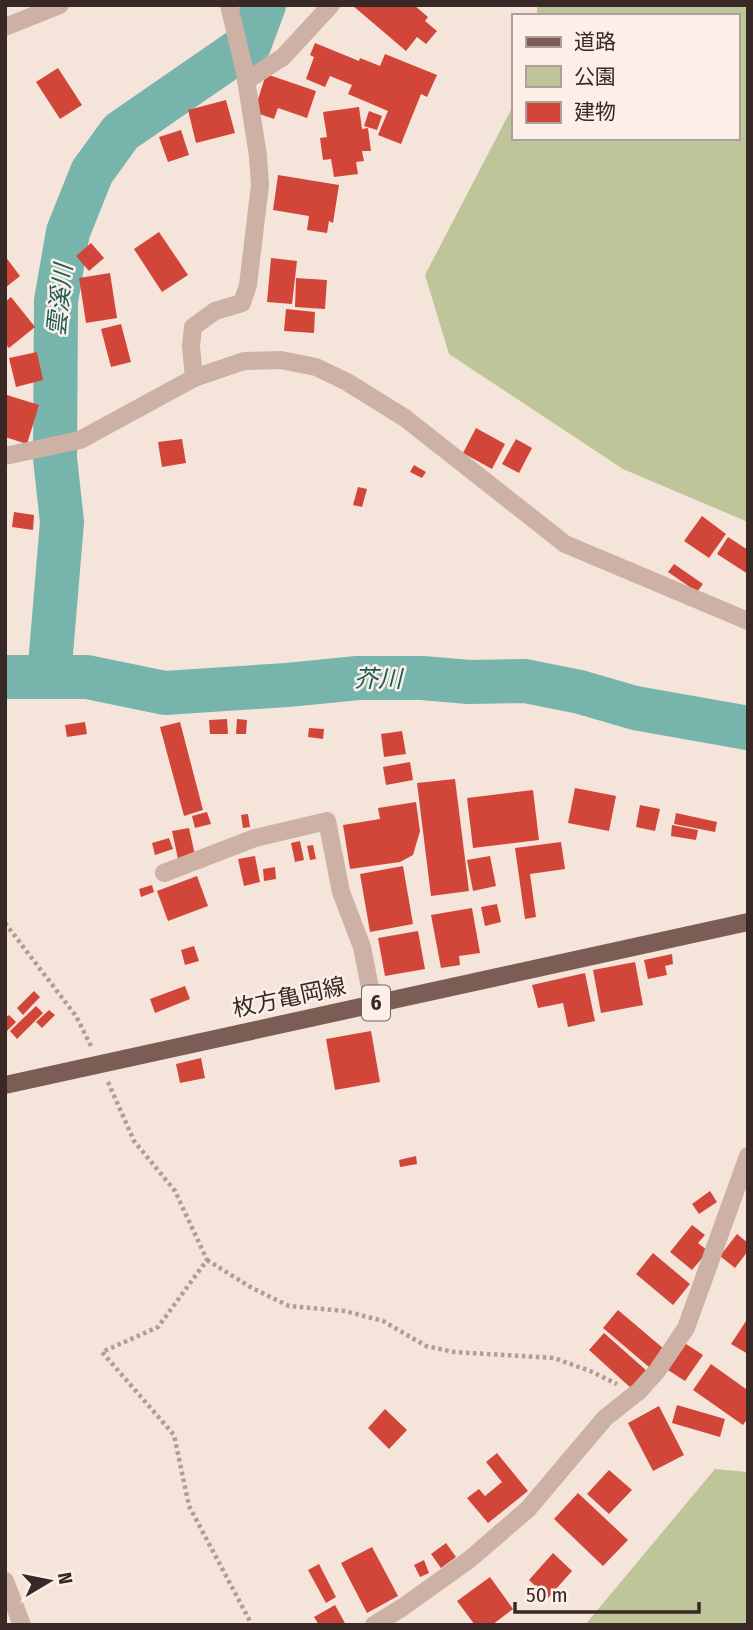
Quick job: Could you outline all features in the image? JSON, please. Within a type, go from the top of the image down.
[{"type":"main road","name":"枚方亀岡線","points":[[5,1085],[748,922]]},
{"type":"street","points":[[5,27],[60,5]]},
{"type":"street","points":[[194,378],[191,346],[193,327],[215,311],[242,303],[248,285],[260,185],[245,77],[229,5]]},
{"type":"street","points":[[245,77],[284,57],[331,5]]},
{"type":"street","points":[[5,456],[80,440],[194,378],[244,361],[281,360],[316,367],[347,382],[405,418],[565,544],[748,621]]},
{"type":"street","points":[[164,873],[255,838],[327,821],[341,892],[362,947],[373,1003]]},
{"type":"street","points":[[374,1625],[470,1559],[528,1509],[604,1418],[636,1394],[657,1371],[685,1328],[748,1156]]},
{"type":"street","points":[[5,1581],[22,1625]]},
{"type":"path","points":[[5,923],[76,1016],[134,1140],[175,1191],[207,1260],[252,1288],[289,1306],[345,1311],[383,1321],[426,1346],[454,1352],[554,1358],[590,1371],[636,1394]]},
{"type":"path","points":[[207,1260],[158,1327],[102,1352],[174,1435],[190,1506],[252,1625]]},
{"type":"green space","points":[[537,5],[748,5],[748,522],[623,469],[449,354],[425,275],[512,108],[512,140],[739,140],[739,14],[537,14]]},
{"type":"green space","points":[[715,1469],[748,1472],[748,1625],[585,1625]]},
{"type":"building","points":[[352,5],[414,5],[428,17],[425,21],[437,31],[426,44],[417,37],[406,51]]},
{"type":"building","points":[[315,43],[359,61],[360,58],[380,66],[385,54],[437,75],[427,97],[421,94],[401,144],[378,135],[388,111],[348,94],[352,85],[330,76],[325,87],[306,79],[314,57],[310,55]]},
{"type":"building","points":[[58,68],[82,105],[60,119],[36,82]]},
{"type":"building","points":[[266,74],[316,91],[307,118],[278,108],[274,119],[254,112]]},
{"type":"building","points":[[226,100],[235,133],[196,143],[188,110]]},
{"type":"building","points":[[359,107],[362,129],[368,128],[371,151],[362,151],[364,161],[356,162],[358,174],[334,177],[331,159],[323,160],[320,138],[327,137],[323,112]]},
{"type":"building","points":[[369,111],[382,116],[377,130],[364,126]]},
{"type":"building","points":[[181,130],[189,155],[168,162],[159,137]]},
{"type":"building","points":[[278,175],[339,185],[333,223],[329,221],[327,233],[307,230],[309,216],[273,210]]},
{"type":"building","points":[[159,232],[188,275],[162,292],[134,249]]},
{"type":"building","points":[[91,243],[104,258],[89,271],[76,256]]},
{"type":"building","points":[[5,256],[20,276],[5,288]]},
{"type":"building","points":[[271,258],[297,261],[292,304],[267,302]]},
{"type":"building","points":[[110,273],[117,318],[86,323],[79,278]]},
{"type":"building","points":[[296,278],[327,280],[325,309],[295,307]]},
{"type":"building","points":[[11,297],[35,327],[9,348],[5,344],[5,302]]},
{"type":"building","points":[[286,309],[315,312],[314,333],[284,331]]},
{"type":"building","points":[[121,324],[131,362],[111,367],[101,329]]},
{"type":"building","points":[[37,352],[43,380],[16,387],[9,358]]},
{"type":"building","points":[[7,395],[39,405],[27,444],[5,437]]},
{"type":"building","points":[[476,428],[505,444],[492,469],[463,453]]},
{"type":"building","points":[[182,439],[186,463],[162,467],[158,442]]},
{"type":"building","points":[[516,439],[532,448],[519,473],[502,464]]},
{"type":"building","points":[[414,465],[426,472],[422,478],[410,472]]},
{"type":"building","points":[[358,487],[367,489],[362,507],[353,505]]},
{"type":"building","points":[[14,512],[34,515],[33,530],[12,527]]},
{"type":"building","points":[[702,516],[726,534],[709,558],[684,541]]},
{"type":"building","points":[[728,537],[748,550],[748,574],[717,554]]},
{"type":"building","points":[[674,564],[703,584],[697,592],[668,572]]},
{"type":"building","points":[[227,719],[228,734],[210,734],[209,720]]},
{"type":"building","points":[[237,719],[247,720],[246,734],[236,734]]},
{"type":"building","points":[[85,722],[87,734],[67,737],[65,725]]},
{"type":"building","points":[[180,722],[203,810],[184,816],[160,727]]},
{"type":"building","points":[[309,728],[324,729],[323,739],[308,737]]},
{"type":"building","points":[[402,731],[406,754],[384,757],[381,734]]},
{"type":"building","points":[[410,762],[413,780],[386,785],[383,767]]},
{"type":"building","points":[[455,779],[469,891],[431,896],[417,783]]},
{"type":"building","points":[[575,788],[616,796],[609,831],[568,823]]},
{"type":"building","points":[[533,790],[539,840],[473,848],[467,798]]},
{"type":"building","points":[[416,802],[420,831],[413,855],[400,862],[350,869],[343,825],[380,819],[378,808]]},
{"type":"building","points":[[640,805],[660,809],[655,831],[636,827]]},
{"type":"building","points":[[207,812],[211,824],[195,828],[192,816]]},
{"type":"building","points":[[676,813],[717,822],[715,832],[674,824]]},
{"type":"building","points":[[248,814],[250,827],[243,828],[241,815]]},
{"type":"building","points":[[672,825],[698,830],[696,840],[671,836]]},
{"type":"building","points":[[189,828],[195,855],[178,859],[172,831]]},
{"type":"building","points":[[169,838],[173,849],[155,855],[152,843]]},
{"type":"building","points":[[300,841],[304,860],[295,862],[291,843]]},
{"type":"building","points":[[561,842],[565,869],[530,874],[536,917],[525,919],[515,848]]},
{"type":"building","points":[[313,845],[316,859],[310,860],[307,846]]},
{"type":"building","points":[[255,856],[260,882],[244,886],[238,859]]},
{"type":"building","points":[[490,856],[496,886],[473,891],[467,860]]},
{"type":"building","points":[[403,866],[413,924],[370,932],[360,874]]},
{"type":"building","points":[[275,867],[276,879],[264,881],[263,869]]},
{"type":"building","points":[[197,876],[208,906],[168,921],[157,891]]},
{"type":"building","points":[[152,885],[154,892],[141,897],[139,889]]},
{"type":"building","points":[[497,904],[501,922],[485,926],[481,907]]},
{"type":"building","points":[[472,908],[480,953],[459,956],[460,965],[441,968],[431,915]]},
{"type":"building","points":[[418,931],[425,969],[385,976],[378,938]]},
{"type":"building","points":[[194,946],[199,961],[185,965],[181,950]]},
{"type":"building","points":[[672,954],[673,964],[665,966],[667,975],[648,979],[644,960]]},
{"type":"building","points":[[635,962],[643,1005],[601,1013],[593,970]]},
{"type":"building","points":[[585,973],[595,1021],[568,1027],[563,1003],[538,1008],[532,985]]},
{"type":"building","points":[[185,986],[190,999],[155,1013],[150,999]]},
{"type":"building","points":[[34,991],[40,997],[23,1015],[17,1008]]},
{"type":"building","points":[[36,1006],[43,1013],[17,1039],[10,1031]]},
{"type":"building","points":[[49,1010],[55,1015],[42,1028],[36,1022]]},
{"type":"building","points":[[9,1015],[16,1022],[5,1033],[5,1018]]},
{"type":"building","points":[[371,1031],[380,1082],[335,1090],[326,1039]]},
{"type":"building","points":[[201,1058],[205,1078],[180,1083],[176,1064]]},
{"type":"building","points":[[416,1156],[417,1164],[400,1167],[399,1160]]},
{"type":"building","points":[[710,1191],[717,1202],[699,1214],[692,1204]]},
{"type":"building","points":[[692,1225],[705,1235],[698,1243],[708,1251],[692,1270],[670,1252]]},
{"type":"building","points":[[737,1234],[748,1243],[748,1251],[735,1268],[720,1256]]},
{"type":"building","points":[[653,1253],[690,1284],[673,1305],[636,1274]]},
{"type":"building","points":[[618,1310],[664,1349],[649,1367],[603,1328]]},
{"type":"building","points":[[748,1318],[748,1354],[731,1344]]},
{"type":"building","points":[[604,1333],[648,1372],[632,1389],[589,1350]]},
{"type":"building","points":[[686,1344],[703,1355],[685,1381],[668,1370]]},
{"type":"building","points":[[711,1364],[746,1389],[748,1386],[748,1418],[743,1425],[693,1390]]},
{"type":"building","points":[[677,1405],[725,1419],[720,1437],[672,1423]]},
{"type":"building","points":[[659,1406],[684,1455],[653,1471],[628,1423]]},
{"type":"building","points":[[385,1409],[407,1430],[389,1449],[368,1428]]},
{"type":"building","points":[[497,1453],[528,1491],[488,1523],[467,1498],[479,1489],[485,1496],[502,1482],[486,1462]]},
{"type":"building","points":[[609,1470],[632,1490],[609,1514],[587,1494]]},
{"type":"building","points":[[578,1493],[628,1540],[603,1566],[554,1519]]},
{"type":"building","points":[[446,1543],[456,1557],[441,1568],[431,1554]]},
{"type":"building","points":[[372,1547],[398,1596],[367,1613],[341,1563]]},
{"type":"building","points":[[553,1553],[572,1571],[548,1598],[529,1580]]},
{"type":"building","points":[[424,1560],[429,1573],[420,1577],[414,1565]]},
{"type":"building","points":[[319,1564],[336,1597],[326,1603],[308,1570]]},
{"type":"building","points":[[490,1577],[513,1609],[492,1625],[475,1625],[457,1601]]},
{"type":"building","points":[[335,1605],[346,1625],[319,1625],[314,1617]]},
{"type":"waterway","name":"雲溪川","points":[[49,677],[62,522],[55,458],[56,301],[68,232],[92,172],[121,132],[250,43],[264,5]]},
{"type":"waterway","name":"芥川","points":[[5,677],[87,677],[165,693],[358,678],[525,681],[580,692],[635,708],[748,728]]}]
